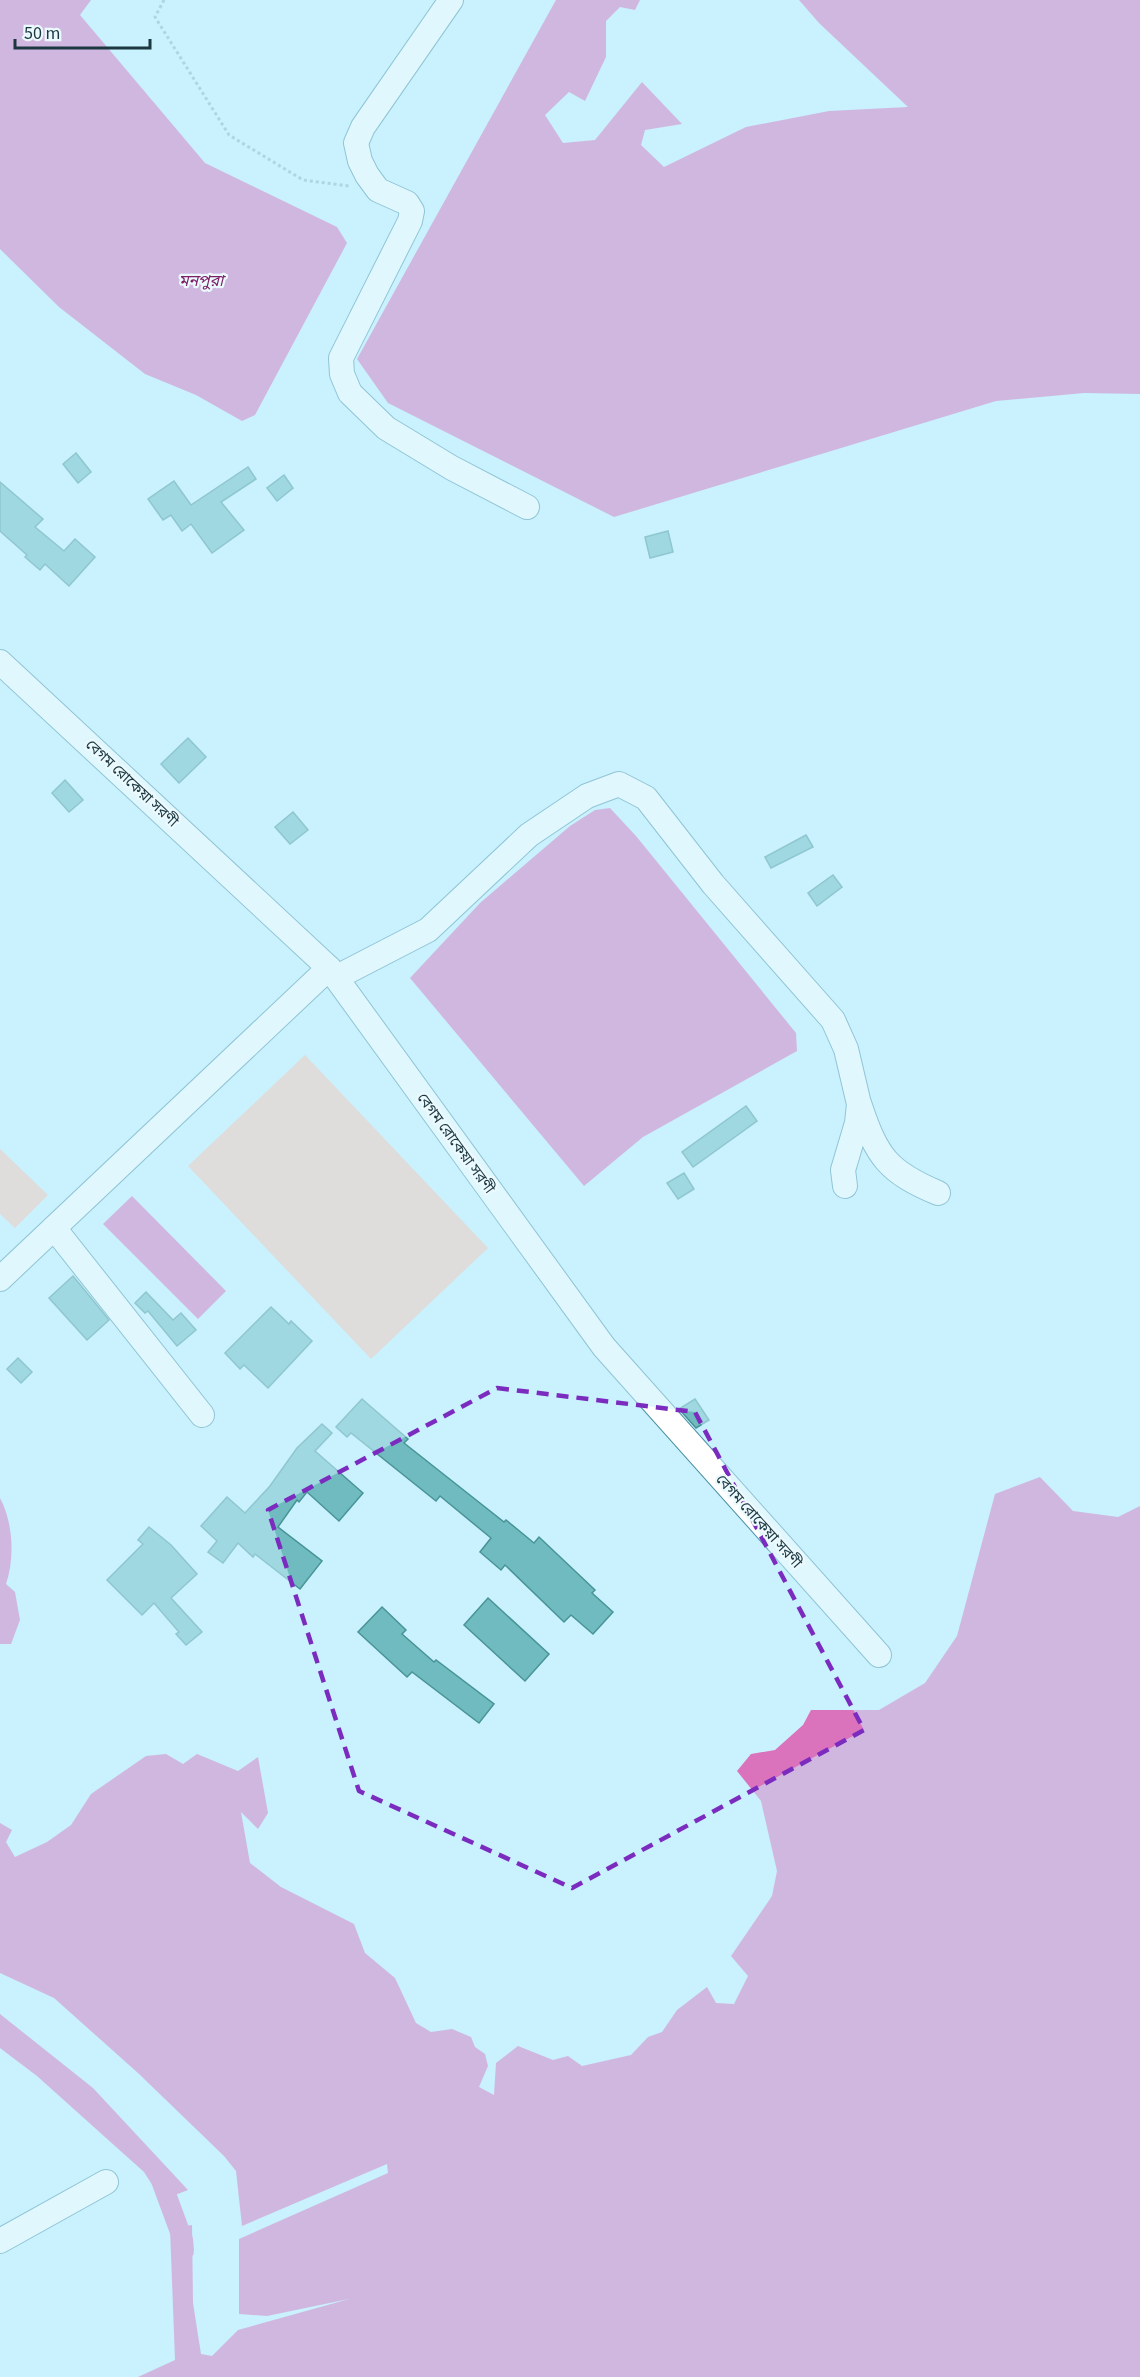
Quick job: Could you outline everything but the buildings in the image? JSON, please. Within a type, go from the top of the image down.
[{"type":"street","points":[[451,0],[363,127],[356,143],[360,161],[367,176],[378,190],[407,203],[412,211],[410,221],[341,358],[342,374],[350,393],[386,428],[452,468],[527,507]]},
{"type":"street","name":"বেগম রোকেয়া সরণী","points":[[0,662],[333,973],[604,1347],[879,1655]]},
{"type":"street","points":[[0,1279],[333,973],[428,930],[529,835],[587,796],[620,784],[646,798],[713,884],[833,1020],[846,1049],[859,1104],[875,1145],[889,1166],[900,1175],[938,1193]]},
{"type":"street","points":[[844,1186],[843,1170],[857,1123],[859,1104]]},
{"type":"street","points":[[54,1228],[202,1415]]},
{"type":"street","points":[[0,2241],[106,2182]]},
{"type":"path","points":[[164,0],[155,17],[229,135],[303,180],[378,190]]},
{"type":"highlighted area","points":[[497,1388],[695,1412],[864,1730],[572,1888],[359,1791],[268,1510]]},
{"type":"shaded area","points":[[305,1055],[488,1248],[371,1359],[188,1166]]},
{"type":"shaded area","points":[[0,1149],[48,1195],[15,1228],[0,1214]]},
{"type":"water","name":"মনপুরা","points":[[0,0],[91,0],[80,15],[205,163],[337,227],[347,243],[255,415],[242,421],[196,395],[145,374],[59,307],[0,249]]},
{"type":"water","points":[[556,0],[640,0],[635,10],[620,7],[606,21],[606,57],[585,101],[569,92],[545,115],[563,143],[595,140],[642,82],[682,124],[645,130],[641,145],[664,167],[746,127],[829,111],[908,107],[819,23],[799,0],[1140,0],[1140,394],[1084,393],[996,401],[614,517],[388,403],[357,359]]},
{"type":"water","points":[[610,808],[636,836],[796,1033],[797,1051],[643,1137],[584,1186],[410,978],[480,903],[570,826],[595,810]]},
{"type":"water","points":[[132,1196],[226,1291],[198,1319],[103,1224]]},
{"type":"water","points":[[1040,1477],[1073,1511],[1118,1517],[1140,1506],[1140,2377],[138,2377],[175,2360],[170,2228],[192,2225],[193,2303],[201,2354],[212,2356],[238,2330],[349,2299],[267,2316],[239,2314],[239,2239],[388,2173],[387,2164],[242,2226],[236,2171],[224,2156],[138,2073],[54,1998],[0,1973],[0,1823],[12,1830],[6,1842],[15,1857],[47,1842],[71,1825],[91,1794],[146,1756],[166,1754],[183,1764],[197,1754],[238,1771],[258,1757],[268,1813],[258,1829],[241,1812],[250,1863],[281,1887],[354,1924],[365,1953],[395,1978],[416,2023],[431,2032],[452,2029],[471,2037],[475,2047],[485,2054],[488,2066],[479,2087],[494,2095],[496,2063],[518,2046],[553,2060],[568,2056],[582,2066],[631,2055],[648,2037],[662,2032],[677,2010],[707,1987],[716,2003],[734,2004],[748,1976],[731,1956],[772,1896],[777,1871],[761,1801],[737,1771],[751,1754],[775,1750],[803,1725],[811,1710],[879,1710],[925,1683],[957,1636],[995,1494]]},
{"type":"water","points":[[0,1498],[8,1518],[11,1540],[11,1563],[6,1584],[15,1592],[20,1620],[11,1644],[0,1644]]},
{"type":"water","points":[[0,2014],[93,2088],[188,2190],[162,2200],[144,2172],[37,2076],[0,2048]]},
{"type":"waterway","points":[[159,2175],[183,2240],[184,2251]]}]
